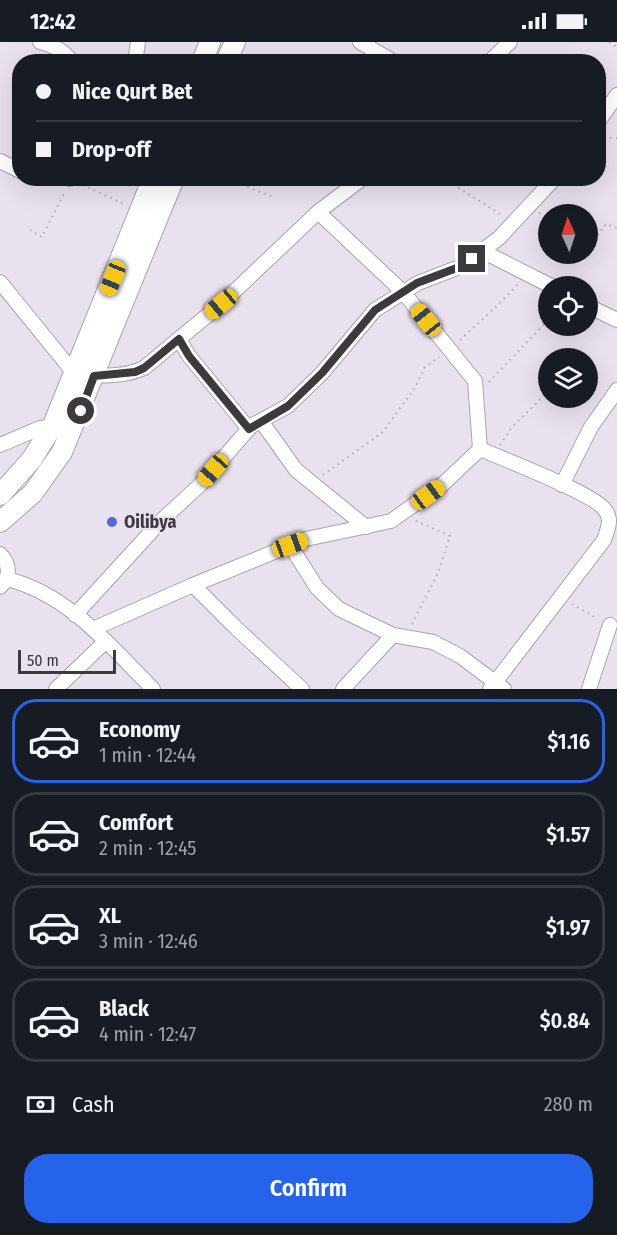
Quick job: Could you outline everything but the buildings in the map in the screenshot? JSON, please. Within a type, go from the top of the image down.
[{"type":"highway","points":[[0,495],[32,459],[53,425],[150,186]]},
{"type":"highway","points":[[0,522],[33,493],[62,452],[74,428],[171,186]]},
{"type":"street","points":[[40,42],[67,54]]},
{"type":"street","points":[[360,42],[380,54]]},
{"type":"street","points":[[606,111],[617,95]]},
{"type":"street","points":[[0,282],[74,373],[94,376],[135,372],[144,368],[221,304],[318,212],[352,186]]},
{"type":"street","points":[[75,615],[161,521],[201,484],[249,429],[288,406],[322,373],[375,310],[417,283],[462,266],[499,238],[548,186]]},
{"type":"street","points":[[318,212],[403,292],[475,381],[487,452]]},
{"type":"street","points":[[482,251],[538,280]]},
{"type":"street","points":[[598,311],[617,320]]},
{"type":"street","points":[[179,339],[189,356],[249,429]]},
{"type":"street","points":[[562,485],[591,427],[617,390]]},
{"type":"street","points":[[261,421],[296,470],[366,527]]},
{"type":"street","points":[[0,445],[53,425],[74,428]]},
{"type":"street","points":[[290,545],[317,588],[339,609],[399,636],[433,642],[460,656],[496,687],[604,540],[610,522],[611,506],[487,452]]},
{"type":"street","points":[[93,629],[290,545],[316,537],[392,522],[487,452]]},
{"type":"street","points":[[0,554],[8,565],[3,583],[26,584],[50,596],[93,629],[153,689]]},
{"type":"street","points":[[193,585],[302,689]]},
{"type":"street","points":[[589,689],[610,625]]},
{"type":"street","points":[[343,689],[399,636]]},
{"type":"street","points":[[56,689],[106,641]]},
{"type":"path","points":[[609,42],[617,47]]},
{"type":"path","points":[[30,230],[42,237],[66,186]]},
{"type":"path","points":[[84,186],[140,212]]},
{"type":"path","points":[[245,186],[273,197]]},
{"type":"path","points":[[455,186],[513,223]]},
{"type":"path","points":[[598,235],[606,224],[617,228]]},
{"type":"path","points":[[311,483],[383,432],[416,386],[425,367],[450,349],[498,305],[527,274]]},
{"type":"path","points":[[476,395],[538,330]]},
{"type":"path","points":[[487,452],[538,402]]},
{"type":"path","points":[[399,636],[438,573],[450,536],[401,515]]},
{"type":"path","points":[[561,598],[610,625]]},
{"type":"place","name":"Oilibya","points":[[112,522]]},
{"type":"route","points":[[81,411],[94,376],[135,372],[144,368],[179,339],[189,356],[249,429],[288,406],[322,373],[375,310],[417,283],[462,266],[472,259]]}]
